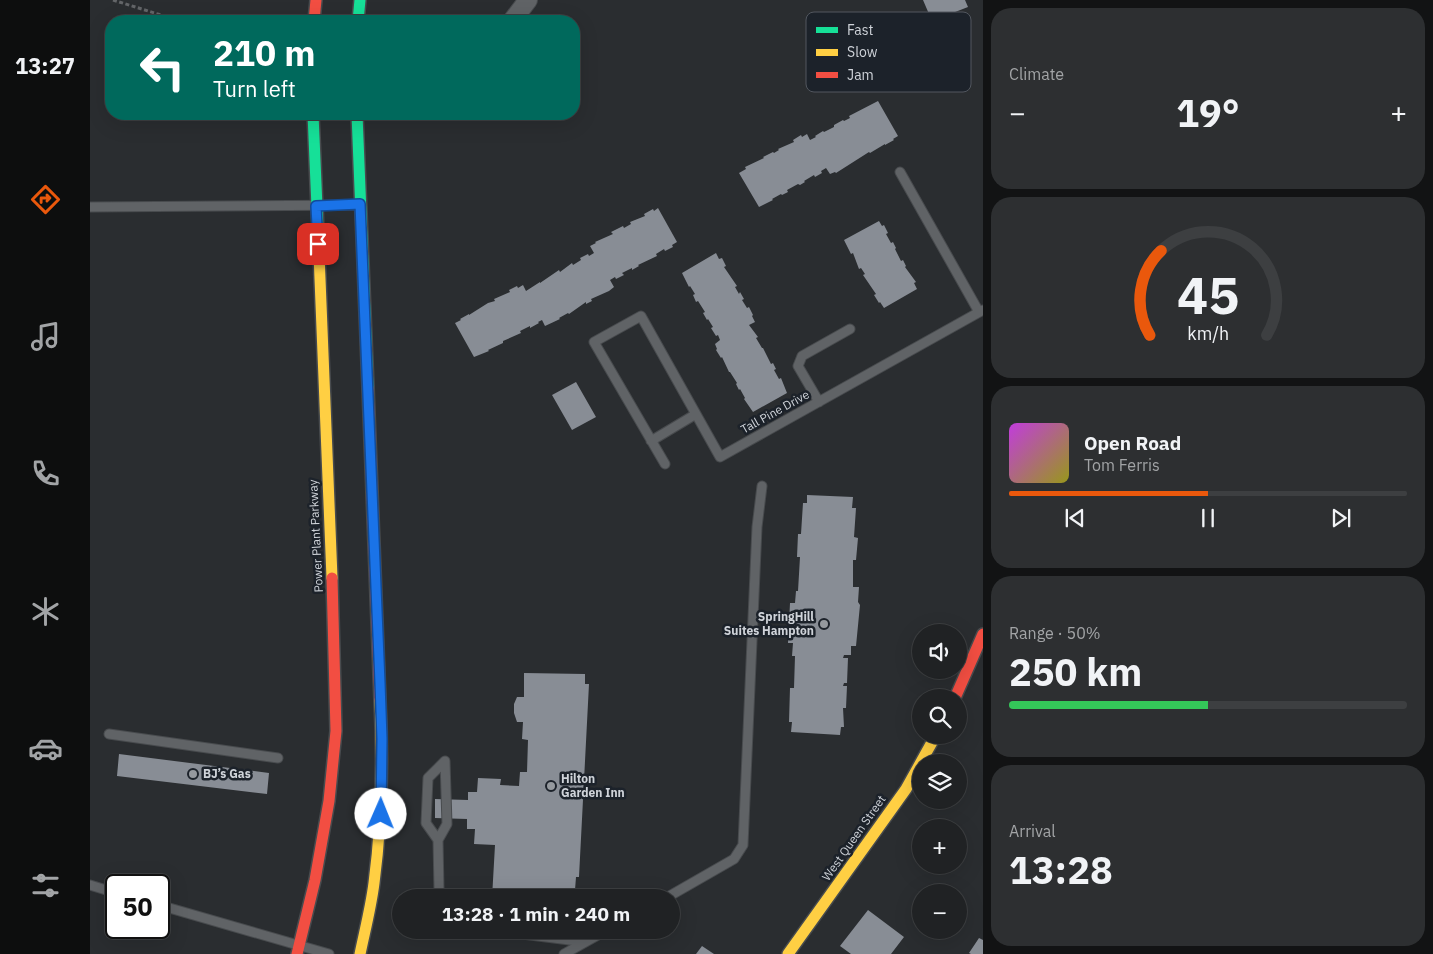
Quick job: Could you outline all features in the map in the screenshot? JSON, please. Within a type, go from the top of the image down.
[{"type":"main road","points":[[315,15],[316,0]]},
{"type":"main road","points":[[359,15],[360,0]]},
{"type":"main road","name":"Power Plant Parkway","points":[[298,950],[315,880],[328,810],[336,731],[334,626],[313,120]]},
{"type":"main road","points":[[357,120],[382,748],[381,814],[374,884],[360,954]]},
{"type":"main road","points":[[959,689],[983,634]]},
{"type":"main road","name":"West Queen Street","points":[[788,954],[906,789],[931,744]]},
{"type":"street","points":[[517,15],[528,0]]},
{"type":"lane","points":[[900,172],[981,311]]},
{"type":"lane","points":[[90,206],[316,206],[360,204]]},
{"type":"lane","name":"Tall Pine Drive","points":[[651,441],[594,342],[641,316],[720,457],[981,311]]},
{"type":"lane","points":[[819,402],[798,366],[802,356],[850,329]]},
{"type":"lane","points":[[665,464],[651,441],[696,414]]},
{"type":"lane","points":[[680,890],[734,859],[743,845],[757,527],[762,486]]},
{"type":"lane","points":[[109,734],[278,758]]},
{"type":"lane","points":[[438,840],[426,823],[428,778],[445,761],[447,824],[438,840],[439,889]]},
{"type":"lane","points":[[90,885],[105,889]]},
{"type":"lane","points":[[170,909],[298,950],[329,954]]},
{"type":"lane","points":[[562,939],[585,942]]},
{"type":"lane","points":[[564,954],[590,939]]},
{"type":"path","points":[[113,0],[161,15]]},
{"type":"building","points":[[923,0],[965,0],[968,7],[955,12],[928,12]]},
{"type":"building","points":[[878,101],[898,136],[894,140],[869,152],[836,173],[830,174],[826,168],[821,171],[822,173],[815,177],[814,175],[800,185],[798,184],[787,190],[788,192],[759,207],[739,173],[746,169],[745,167],[794,142],[793,140],[801,135],[802,137],[807,134],[810,140]]},
{"type":"building","points":[[658,208],[677,242],[672,245],[673,247],[665,251],[664,249],[656,254],[657,256],[632,270],[632,268],[622,273],[624,275],[610,280],[614,287],[609,291],[591,299],[592,301],[586,304],[586,302],[560,319],[545,326],[542,320],[530,328],[530,326],[520,331],[521,333],[503,341],[503,343],[489,351],[474,357],[455,323],[488,303],[495,301],[494,299],[510,292],[509,290],[517,286],[518,288],[523,285],[526,291],[559,270],[560,272],[572,263],[573,265],[581,260],[580,258],[588,254],[589,256],[594,253],[590,246],[595,242],[613,234],[611,232],[623,226],[624,228],[631,224],[630,222]]},
{"type":"building","points":[[879,221],[882,226],[884,225],[888,233],[886,234],[891,243],[893,242],[901,261],[903,260],[905,267],[916,282],[914,283],[917,289],[884,308],[874,295],[876,294],[863,275],[865,274],[861,268],[859,269],[853,253],[851,254],[844,240]]},
{"type":"building","points":[[716,253],[719,259],[722,258],[726,266],[724,267],[737,286],[735,287],[739,294],[740,292],[744,299],[742,300],[747,308],[749,307],[755,322],[749,325],[758,337],[756,338],[771,364],[773,363],[776,369],[774,370],[779,379],[781,378],[787,393],[753,412],[722,357],[716,350],[715,344],[720,340],[718,335],[716,336],[711,328],[713,327],[707,320],[703,313],[705,312],[698,301],[696,302],[693,295],[695,294],[682,273]]},
{"type":"building","points":[[576,382],[596,417],[572,430],[552,395]]},
{"type":"building","name":"SpringHill Suites Hampton","points":[[807,495],[853,497],[852,508],[856,508],[854,537],[858,538],[856,560],[853,560],[853,587],[859,587],[858,602],[860,605],[856,646],[851,646],[851,655],[844,655],[843,658],[848,658],[847,683],[844,683],[843,686],[847,686],[846,708],[843,708],[844,727],[841,727],[840,735],[791,732],[792,722],[789,722],[790,688],[794,688],[795,656],[792,656],[793,643],[788,643],[790,603],[795,603],[796,591],[798,591],[800,557],[797,557],[798,534],[801,534],[803,503],[807,503]]},
{"type":"building","name":"Hilton Garden Inn","points":[[524,673],[585,674],[585,684],[589,684],[579,877],[576,877],[575,889],[493,889],[495,845],[474,844],[475,829],[467,829],[467,819],[435,818],[435,799],[468,800],[468,792],[477,792],[478,778],[501,779],[500,785],[519,786],[520,772],[527,772],[528,740],[522,739],[523,722],[517,722],[514,704],[517,697],[524,697]]},
{"type":"building","name":"BJ’s Gas","points":[[119,754],[269,773],[267,794],[117,776]]},
{"type":"building","points":[[868,910],[904,937],[891,954],[851,954],[840,946]]},
{"type":"building","points":[[979,938],[983,940],[983,954],[969,953]]},
{"type":"building","points":[[702,946],[714,954],[696,954]]},
{"type":"traffic: fast","points":[[359,15],[360,0]]},
{"type":"traffic: fast","points":[[313,120],[319,254]]},
{"type":"traffic: fast","points":[[357,120],[368,388]]},
{"type":"traffic: slow","points":[[319,254],[332,578]]},
{"type":"traffic: slow","points":[[360,954],[373,892],[379,837],[382,769],[380,700]]},
{"type":"traffic: slow","points":[[788,954],[906,789],[931,744]]},
{"type":"traffic: jam","points":[[315,15],[316,0]]},
{"type":"traffic: jam","points":[[368,388],[380,700]]},
{"type":"traffic: jam","points":[[297,954],[315,880],[329,801],[336,731],[332,578]]},
{"type":"traffic: jam","points":[[959,689],[983,634]]},
{"type":"place","name":"SpringHill Suites Hampton","points":[[824,624]]},
{"type":"place","name":"BJ’s Gas","points":[[193,774]]},
{"type":"place","name":"Hilton Garden Inn","points":[[551,786]]},
{"type":"route","points":[[318,244],[316,206],[360,204],[382,739],[381,814]]}]
